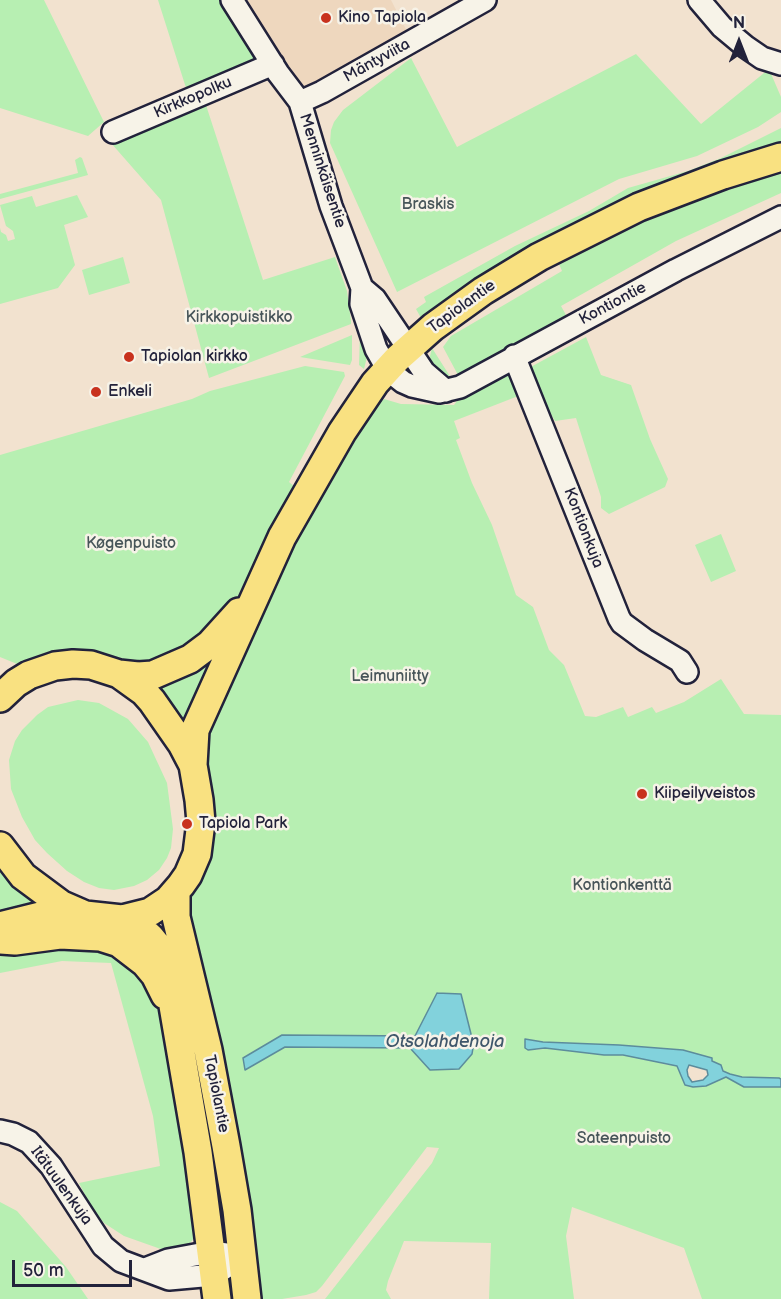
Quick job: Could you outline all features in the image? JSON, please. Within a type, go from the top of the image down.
[{"type":"main road","name":"Tapiolantie","points":[[193,765],[195,730],[282,537],[342,432],[368,392],[388,369],[433,327],[483,291],[538,257],[639,207],[723,175],[781,157]]},
{"type":"main road","name":"Tapiolantie","points":[[119,674],[153,675],[190,659],[227,627],[257,590]]},
{"type":"main road","points":[[0,698],[16,683],[29,675],[55,666],[91,665],[119,674],[144,692],[156,706],[193,765],[199,800],[200,840],[191,869],[168,900],[150,912],[122,919],[99,917],[62,905],[36,887],[18,870],[0,846]]},
{"type":"main road","name":"Tapiolantie","points":[[176,891],[176,917],[208,1050],[231,1178],[247,1299]]},
{"type":"main road","points":[[0,926],[56,912],[78,912]]},
{"type":"main road","name":"Tapiolantie","points":[[122,919],[138,926],[151,938],[160,949],[166,965],[198,1152],[214,1275]]},
{"type":"main road","points":[[0,940],[81,935],[100,937],[119,943],[145,963],[155,975],[172,1009]]},
{"type":"street","name":"Menninkäisentie","points":[[232,0],[300,102],[331,206],[362,288],[361,304],[376,349],[388,369]]},
{"type":"street","name":"Mäntyviita","points":[[300,102],[322,92],[485,0]]},
{"type":"street","points":[[699,0],[722,27],[746,47],[762,58],[781,64]]},
{"type":"street","name":"Kirkkopolku","points":[[113,132],[273,64]]},
{"type":"street","name":"Kontiontie","points":[[388,369],[404,382],[423,390],[446,391],[460,387],[676,270],[781,217]]},
{"type":"street","name":"Menninkäisentie","points":[[362,288],[375,299],[410,348]]},
{"type":"street","points":[[410,348],[424,372],[446,391]]},
{"type":"street","name":"Kontionkuja","points":[[514,356],[619,618],[632,631],[681,661],[687,672]]},
{"type":"street","name":"Itätuulenkuja","points":[[0,1131],[13,1134],[29,1142],[51,1166],[103,1246],[121,1261],[145,1269],[168,1260],[214,1275],[242,1257]]},
{"type":"shaded area","points":[[240,0],[391,0],[412,41],[300,102]]},
{"type":"green space","points":[[0,0],[44,0],[104,122],[88,136],[0,108]]},
{"type":"green space","points":[[158,0],[221,0],[256,55],[255,62],[187,91]]},
{"type":"green space","name":"Braskis","points":[[636,54],[701,124],[769,69],[781,97],[781,112],[758,127],[697,156],[619,179],[397,292],[330,143],[334,122],[343,110],[411,58],[457,147]]},
{"type":"green space","name":"Kirkkopuistikko","points":[[204,99],[263,280],[335,257],[347,291],[351,321],[351,324],[209,378],[161,200],[111,143],[150,121]]},
{"type":"green space","points":[[781,128],[781,149],[441,305],[421,318],[416,309],[426,302],[424,297],[515,246],[589,211],[628,188],[688,171],[721,158]]},
{"type":"green space","points":[[80,157],[88,175],[0,199],[0,194],[78,173],[75,160]]},
{"type":"green space","points":[[781,166],[781,193],[676,241],[561,306],[566,315],[547,329],[458,375],[443,347],[451,336],[562,271],[559,264],[587,241]]},
{"type":"green space","points":[[77,195],[88,217],[64,225],[75,265],[58,288],[0,304],[0,228],[8,241],[15,239],[13,231],[6,226],[0,205],[32,196],[36,207]]},
{"type":"green space","points":[[123,257],[130,283],[89,295],[82,270]]},
{"type":"green space","points":[[360,331],[368,353],[364,369],[359,365]]},
{"type":"green space","points":[[352,335],[350,365],[300,357]]},
{"type":"green space","points":[[586,337],[601,375],[631,385],[650,439],[668,479],[665,487],[609,514],[601,508],[601,497],[576,418],[555,421],[527,369]]},
{"type":"green space","points":[[432,348],[453,381],[430,367]]},
{"type":"green space","name":"Køgenpuisto","points":[[305,366],[344,372],[345,376],[289,482],[295,487],[282,521],[238,604],[220,629],[153,670],[22,666],[0,657],[0,455],[192,399],[210,391]]},
{"type":"green space","points":[[511,374],[526,393],[454,421],[460,438],[456,440],[472,483],[492,525],[516,595],[533,607],[549,650],[564,665],[585,716],[596,717],[623,707],[628,717],[652,707],[656,713],[684,702],[721,679],[744,714],[781,715],[781,1079],[742,1077],[730,1074],[723,1071],[721,1065],[712,1061],[712,1058],[683,1050],[525,1039],[525,1048],[534,1050],[556,1048],[646,1058],[677,1066],[685,1085],[726,1077],[744,1087],[781,1087],[781,1299],[702,1299],[684,1248],[572,1207],[566,1236],[574,1299],[489,1299],[491,1243],[404,1241],[388,1281],[386,1290],[391,1299],[325,1299],[432,1163],[439,1148],[427,1147],[316,1292],[282,1299],[256,1299],[186,922],[203,761],[213,706],[322,486],[365,419],[378,404],[384,399],[401,404],[454,405],[457,401]]},
{"type":"green space","points":[[721,534],[736,571],[711,582],[695,545]]},
{"type":"green space","points":[[216,646],[192,734],[151,682]]},
{"type":"green space","points":[[78,700],[99,703],[128,719],[148,742],[167,783],[173,829],[171,848],[159,870],[147,880],[134,886],[114,890],[99,888],[67,871],[35,840],[22,817],[11,789],[9,760],[15,741],[22,730],[48,707]]},
{"type":"green space","points":[[0,856],[50,903],[0,920]]},
{"type":"green space","points":[[90,941],[141,969],[164,1016],[197,1234],[191,1242],[172,1253],[124,1236],[104,1223],[91,1207],[79,1183],[160,1166],[153,1116],[111,963],[62,961],[0,973],[0,948]]},
{"type":"green space","points":[[0,1202],[17,1211],[66,1267],[88,1299],[0,1299]]},
{"type":"water","name":"Otsolahdenoja","points":[[437,993],[461,994],[473,1042],[477,1042],[477,1048],[473,1048],[472,1054],[459,1069],[430,1070],[410,1048],[285,1047],[245,1070],[243,1058],[282,1035],[415,1036]]},
{"type":"water","name":"Otsolahdenoja","points":[[525,1039],[683,1050],[712,1058],[712,1061],[721,1065],[723,1071],[730,1074],[742,1077],[779,1078],[781,1087],[744,1087],[726,1077],[706,1086],[693,1087],[685,1085],[677,1066],[623,1055],[525,1048]],"holes":[[[689,1065],[707,1070],[708,1075],[703,1080],[692,1082],[687,1070]]]},
{"type":"place","name":"Kino Tapiola","points":[[326,18]]},
{"type":"place","name":"Tapiolan kirkko","points":[[129,357]]},
{"type":"place","name":"Enkeli","points":[[96,392]]},
{"type":"place","name":"Kiipeilyveistos","points":[[642,794]]},
{"type":"place","name":"Tapiola Park","points":[[187,824]]},
{"type":"park label","name":"Leimuniitty","points":[[390,677]]},
{"type":"park label","name":"Kontionkenttä","points":[[622,886]]},
{"type":"park label","name":"Sateenpuisto","points":[[624,1139]]}]
